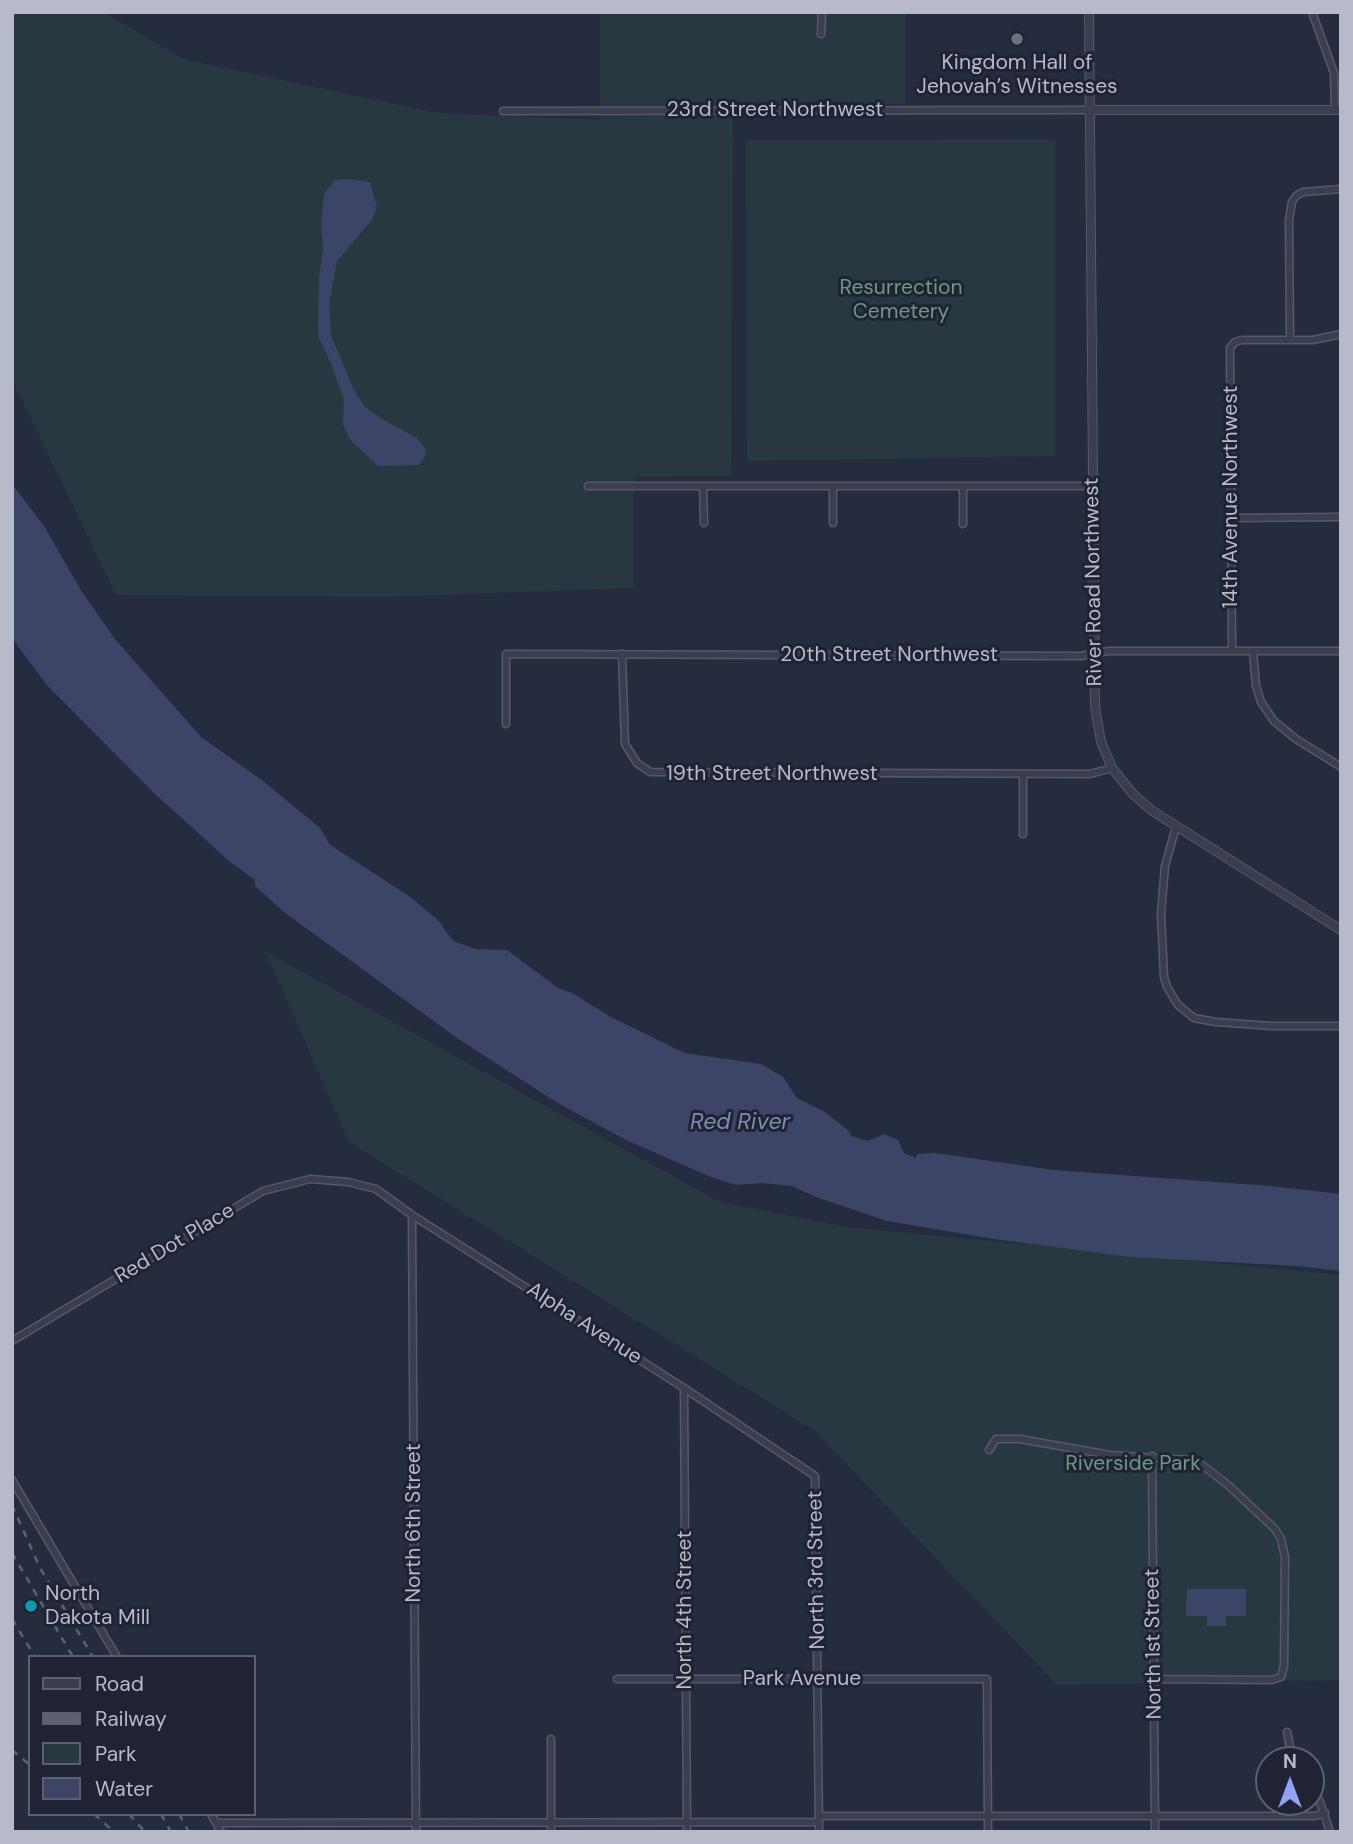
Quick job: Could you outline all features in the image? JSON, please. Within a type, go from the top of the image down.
[{"type":"street","points":[[821,33],[822,12]]},
{"type":"street","name":"River Road Northwest","points":[[1089,12],[1096,718],[1101,742],[1112,768],[1141,802],[1175,827],[1341,930]]},
{"type":"street","points":[[1312,12],[1334,73],[1338,110]]},
{"type":"street","name":"23rd Street Northwest","points":[[503,111],[1338,110]]},
{"type":"street","points":[[1341,189],[1303,191],[1292,202],[1289,220],[1290,340],[1322,339],[1341,334]]},
{"type":"street","name":"14th Avenue Northwest","points":[[1232,651],[1229,357],[1232,345],[1242,340],[1290,340]]},
{"type":"street","points":[[589,486],[1093,486]]},
{"type":"street","points":[[703,486],[704,523]]},
{"type":"street","points":[[963,486],[963,524]]},
{"type":"street","points":[[833,487],[833,523]]},
{"type":"street","points":[[1232,518],[1341,517]]},
{"type":"street","name":"20th Street Northwest","points":[[506,724],[506,654],[1081,656],[1109,651],[1341,651]]},
{"type":"street","points":[[1253,651],[1256,686],[1267,712],[1284,731],[1341,768]]},
{"type":"street","name":"19th Street Northwest","points":[[622,654],[625,744],[637,763],[650,772],[1023,775],[1098,774],[1112,768]]},
{"type":"street","points":[[1023,775],[1023,834]]},
{"type":"street","points":[[1175,827],[1165,866],[1161,914],[1164,977],[1178,1005],[1186,1013],[1202,1020],[1272,1026],[1341,1026]]},
{"type":"street","name":"Red Dot Place","points":[[12,1341],[264,1191],[310,1179],[348,1182]]},
{"type":"street","name":"Alpha Avenue","points":[[348,1182],[376,1189],[815,1476]]},
{"type":"street","name":"North 6th Street","points":[[412,1215],[416,1832]]},
{"type":"street","name":"North 4th Street","points":[[684,1388],[687,1832]]},
{"type":"street","points":[[989,1450],[996,1440],[1020,1439],[1110,1455],[1190,1460],[1202,1465],[1258,1511],[1280,1539],[1285,1557],[1284,1666],[1281,1677],[1272,1680],[1154,1679]]},
{"type":"street","name":"North 1st Street","points":[[1152,1457],[1155,1832]]},
{"type":"street","name":"North 3rd Street","points":[[815,1476],[819,1832]]},
{"type":"street","points":[[12,1480],[116,1655]]},
{"type":"street","name":"Park Avenue","points":[[617,1679],[987,1679],[988,1816]]},
{"type":"street","points":[[1287,1732],[1290,1746]]},
{"type":"street","points":[[551,1739],[551,1832]]},
{"type":"street","points":[[1325,1813],[1330,1832]]},
{"type":"street","points":[[212,1816],[221,1832]]},
{"type":"street","points":[[216,1823],[687,1822],[988,1816],[1255,1816]]},
{"type":"street","points":[[988,1816],[988,1832]]},
{"type":"green space","points":[[12,12],[103,12],[183,59],[437,113],[600,120],[600,12],[906,12],[906,104],[733,104],[731,476],[634,477],[634,588],[386,597],[116,595],[12,379]]},
{"type":"green space","name":"Resurrection Cemetery","points":[[1055,139],[1055,456],[747,461],[746,140]]},
{"type":"green space","name":"Riverside Park","points":[[266,952],[720,1202],[847,1227],[1341,1275],[1341,1680],[1057,1685],[814,1430],[349,1142]]},
{"type":"water","points":[[335,180],[370,182],[377,207],[372,220],[337,261],[329,304],[331,335],[352,386],[364,406],[417,438],[426,449],[424,459],[418,465],[378,466],[350,440],[343,424],[344,400],[318,336],[324,194]]},
{"type":"water","name":"Red River","points":[[12,484],[44,526],[82,592],[115,639],[201,737],[263,781],[320,828],[330,845],[409,896],[439,921],[453,941],[475,949],[507,950],[558,988],[684,1053],[761,1064],[783,1077],[797,1098],[825,1112],[849,1131],[851,1136],[868,1141],[884,1134],[898,1140],[904,1153],[916,1158],[918,1154],[935,1153],[1054,1170],[1341,1194],[1341,1271],[1130,1257],[994,1239],[887,1221],[792,1186],[762,1183],[736,1185],[711,1177],[626,1140],[556,1102],[457,1038],[284,912],[255,886],[255,880],[229,861],[152,791],[46,684],[12,638]]},
{"type":"water","points":[[1187,1589],[1246,1589],[1246,1616],[1226,1616],[1226,1626],[1207,1626],[1207,1616],[1186,1616]]},
{"type":"railway","points":[[12,1505],[40,1568],[92,1655]]},
{"type":"railway","points":[[12,1553],[72,1655]]},
{"type":"railway","points":[[12,1619],[34,1655]]},
{"type":"railway","points":[[12,1750],[28,1763]]},
{"type":"railway","points":[[96,1816],[114,1832]]},
{"type":"railway","points":[[131,1816],[145,1832]]},
{"type":"railway","points":[[162,1816],[171,1832]]},
{"type":"railway","points":[[180,1816],[189,1832]]},
{"type":"place","name":"Kingdom Hall of Jehovah’s Witnesses","points":[[1017,39]]},
{"type":"place","name":"North Dakota Mill","points":[[31,1606]]}]
